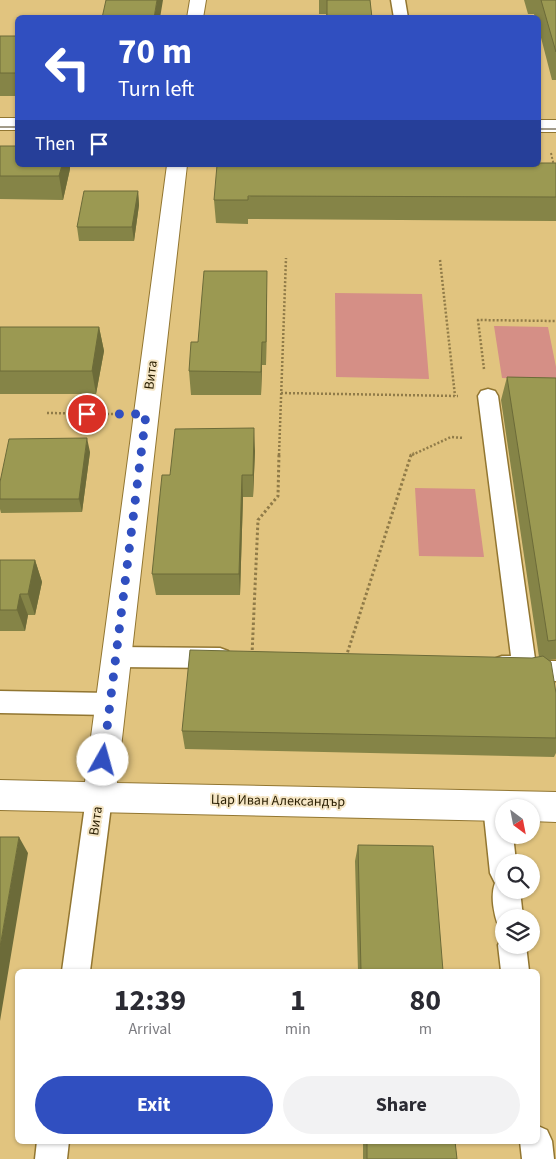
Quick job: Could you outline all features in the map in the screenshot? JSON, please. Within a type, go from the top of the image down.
[{"type":"street","points":[[196,15],[198,0]]},
{"type":"street","points":[[0,124],[15,124]]},
{"type":"street","points":[[541,126],[556,126]]},
{"type":"street","name":"Вита","points":[[99,798],[177,167]]},
{"type":"street","name":"Цар Иван Александър","points":[[0,795],[495,806]]},
{"type":"street","name":"Цар Иван Александър","points":[[540,807],[556,807]]},
{"type":"lane","points":[[398,0],[400,15]]},
{"type":"lane","points":[[484,665],[524,666],[488,396]]},
{"type":"lane","points":[[116,656],[252,658]]},
{"type":"lane","points":[[0,702],[110,704]]},
{"type":"lane","name":"Вита","points":[[76,969],[99,798]]},
{"type":"lane","points":[[513,954],[515,969]]},
{"type":"lane","points":[[51,1159],[53,1144]]},
{"type":"lane","points":[[536,1144],[538,1159]]},
{"type":"path","points":[[549,148],[556,175]]},
{"type":"path","points":[[252,658],[258,520],[278,496],[286,258]]},
{"type":"path","points":[[440,260],[455,396]]},
{"type":"path","points":[[281,393],[488,396],[478,320],[556,321]]},
{"type":"path","points":[[48,414],[146,414]]},
{"type":"path","points":[[345,660],[411,455],[451,437],[494,438]]},
{"type":"shaded area","points":[[335,293],[422,294],[429,379],[336,377]]},
{"type":"shaded area","points":[[494,326],[548,327],[556,367],[556,379],[502,378]]},
{"type":"shaded area","points":[[415,488],[475,489],[484,557],[419,556]]},
{"type":"building","points":[[106,0],[157,0],[154,15],[103,15]]},
{"type":"building","points":[[327,0],[370,0],[372,15],[327,15]]},
{"type":"building","points":[[541,0],[556,0],[556,52]]},
{"type":"building","points":[[0,36],[15,36],[15,73],[0,73]]},
{"type":"building","points":[[0,146],[15,146],[15,167],[61,167],[59,176],[0,176]]},
{"type":"building","points":[[541,163],[556,163],[556,197],[248,196],[248,200],[214,200],[217,167],[541,167]]},
{"type":"building","points":[[84,191],[138,191],[132,227],[77,227]]},
{"type":"building","points":[[204,271],[267,271],[266,342],[262,342],[261,372],[189,371],[191,342],[198,342]]},
{"type":"building","points":[[0,327],[99,327],[92,371],[0,371]]},
{"type":"building","points":[[507,377],[556,378],[556,640],[548,641]]},
{"type":"building","points":[[254,428],[253,475],[242,475],[239,574],[152,574],[162,475],[170,475],[175,429]]},
{"type":"building","points":[[87,438],[79,499],[0,499],[0,482],[9,439]]},
{"type":"building","points":[[0,560],[35,560],[28,594],[20,594],[17,610],[0,610]]},
{"type":"building","points":[[190,650],[532,658],[543,656],[551,662],[556,693],[556,738],[182,731]]},
{"type":"building","points":[[0,837],[19,837],[0,947]]},
{"type":"building","points":[[358,845],[433,846],[443,969],[361,969]]},
{"type":"building","points":[[367,1144],[455,1144],[457,1159],[367,1159]]},
{"type":"tram line","points":[[0,127],[15,127]]},
{"type":"tram line","points":[[541,129],[556,129]]},
{"type":"route","points":[[87,414],[146,414],[103,760]]}]
